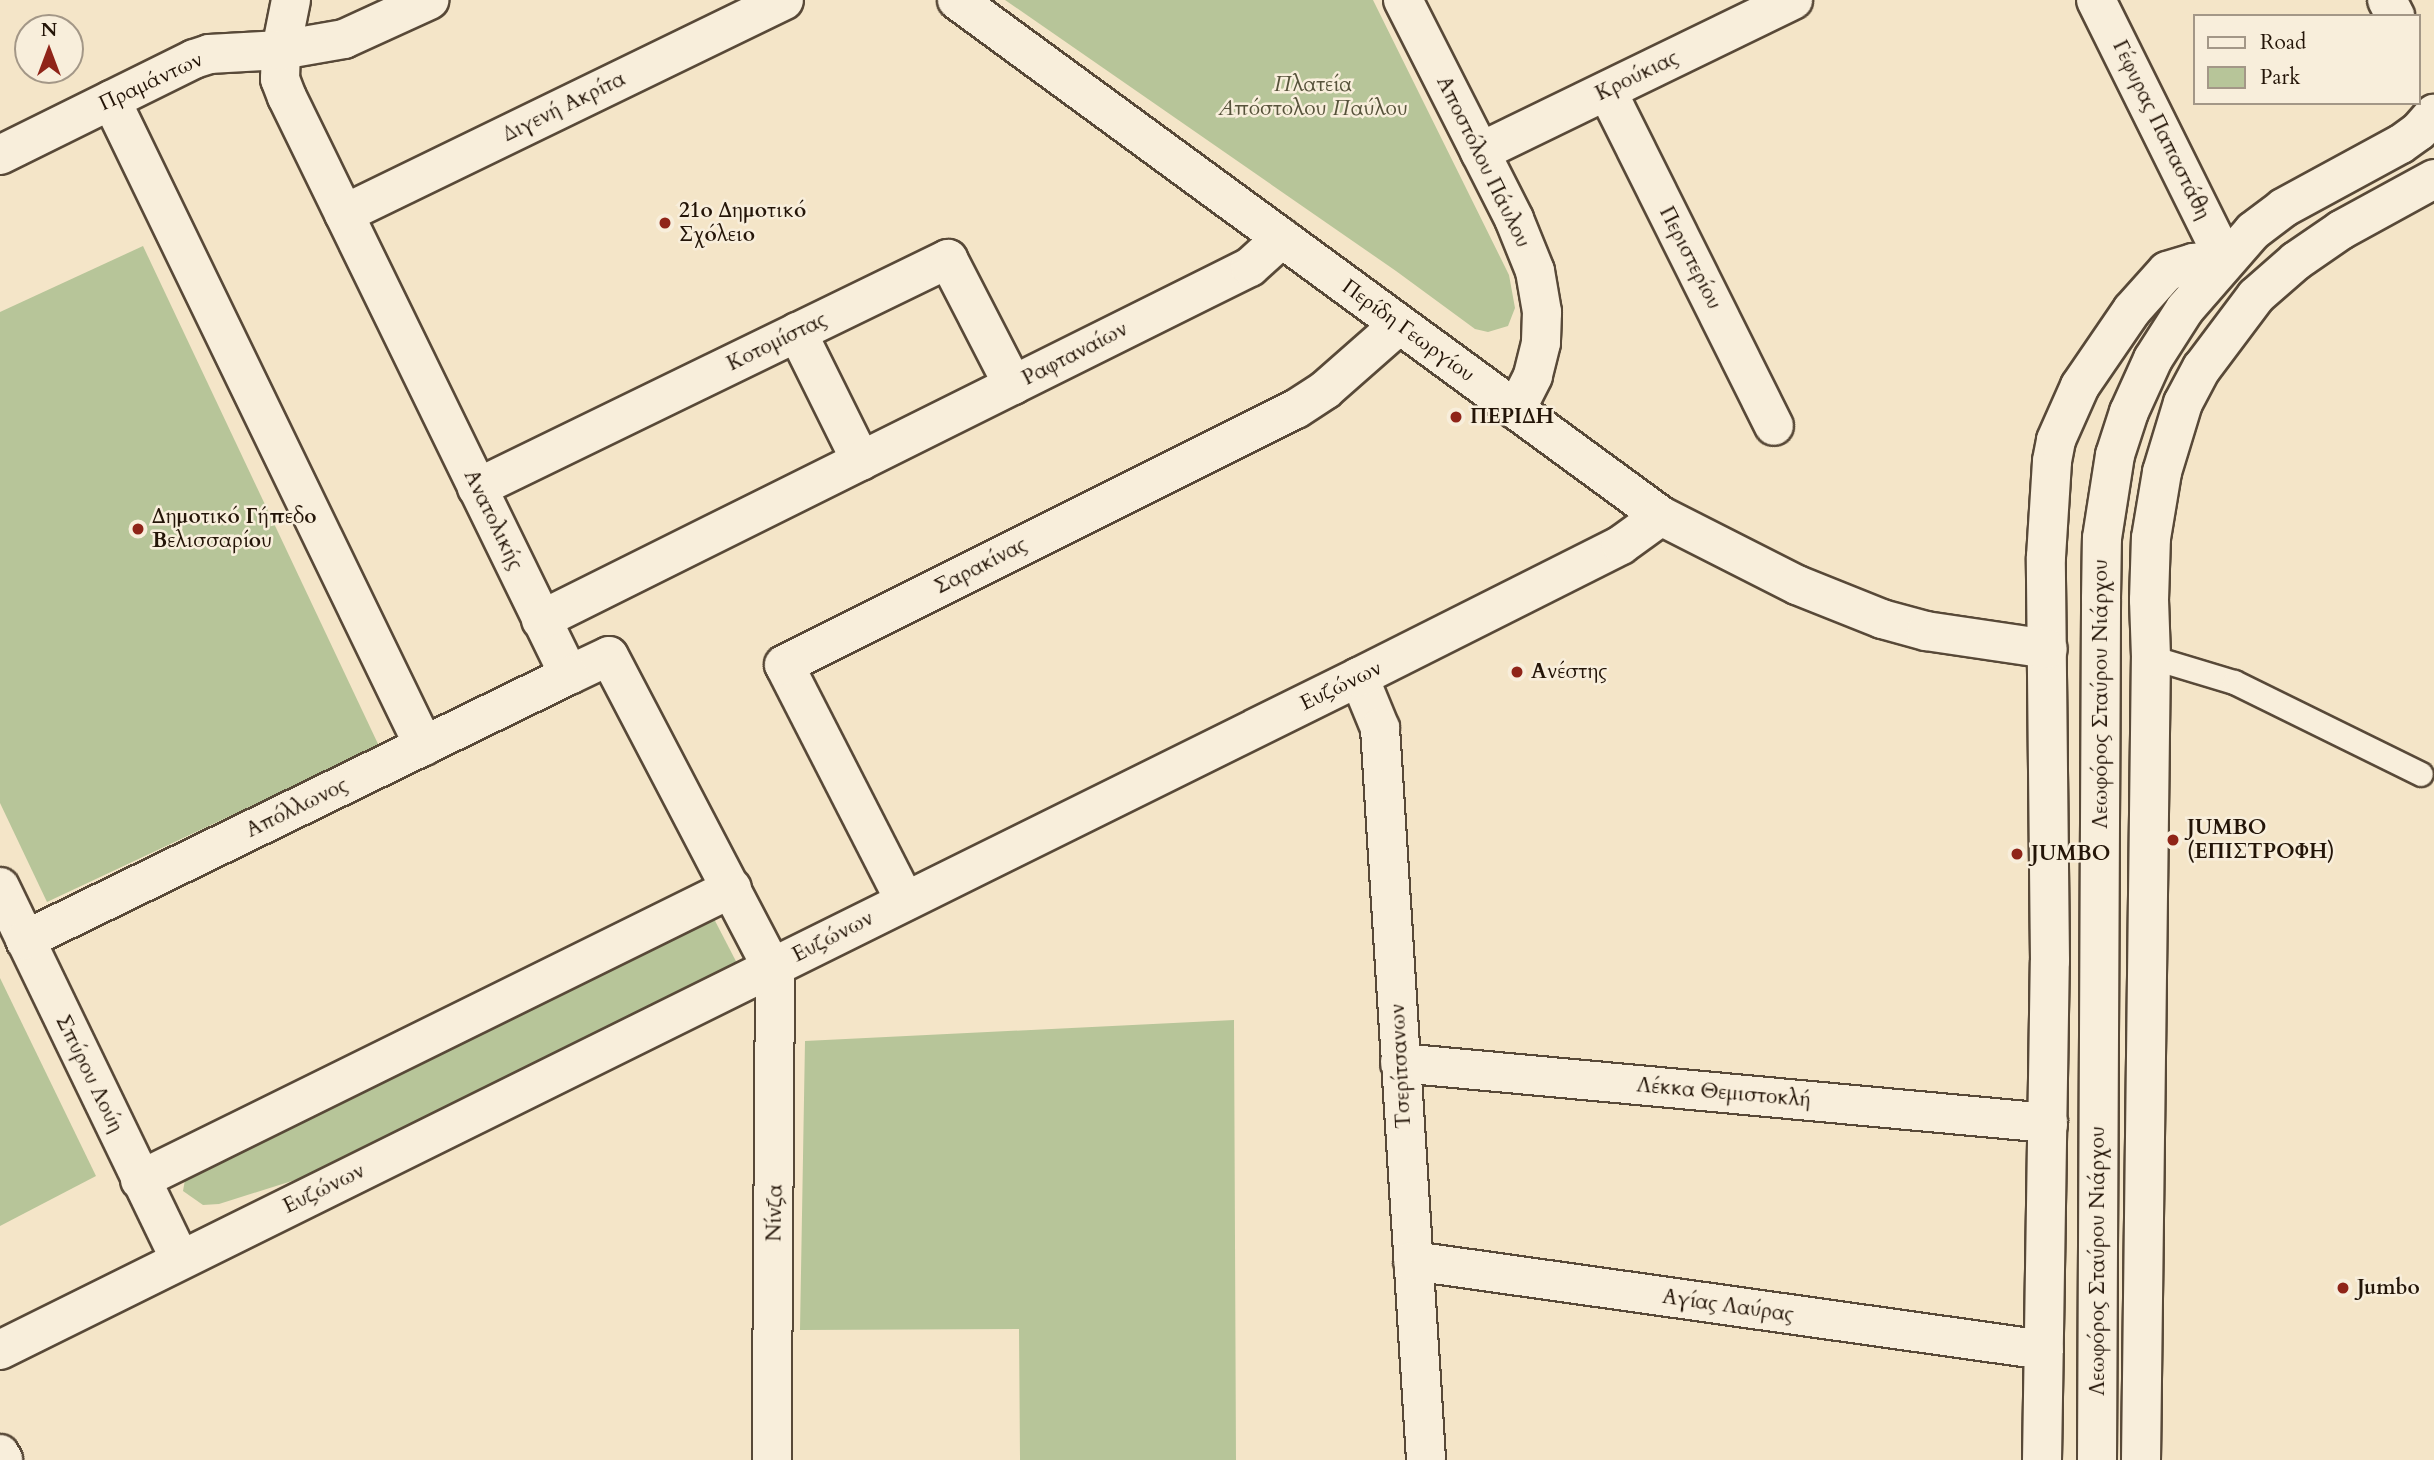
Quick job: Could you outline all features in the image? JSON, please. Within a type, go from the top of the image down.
[{"type":"street","name":"Ανατολικής","points":[[291,0],[281,50],[280,79],[287,97],[569,676]]},
{"type":"street","name":"Πραμάντων","points":[[0,155],[209,54],[281,50],[344,39],[429,0]]},
{"type":"street","name":"Διγενή Ακρίτα","points":[[344,214],[784,0]]},
{"type":"street","name":"Περίδη Γεωργίου","points":[[957,0],[1661,516],[1797,586],[1882,619],[1926,631],[2048,649]]},
{"type":"street","name":"Αποστόλου Πάυλου","points":[[1403,0],[1514,219],[1540,294],[1542,312],[1539,361],[1516,410]]},
{"type":"street","name":"Γέφυρας Παπαστάθη","points":[[2096,0],[2225,260]]},
{"type":"street","name":"Κρούκιας","points":[[1480,152],[1607,91],[1778,3]]},
{"type":"street","name":"Περιστερίου","points":[[1607,91],[1774,426]]},
{"type":"street","points":[[111,100],[424,746]]},
{"type":"street","name":"Λεωφόρος Σταύρου Νιάρχου","points":[[2097,1460],[2102,538],[2110,480],[2129,412],[2153,359],[2185,309],[2225,260],[2253,231],[2283,208],[2401,144],[2419,131],[2434,114]]},
{"type":"street","name":"Λεωφόρος Σταύρου Νιάρχου","points":[[2141,1460],[2151,538],[2162,472],[2183,403],[2202,368],[2256,296],[2296,261],[2357,220],[2434,179]]},
{"type":"street","name":"Ραφταναίων","points":[[541,620],[1250,267],[1282,239]]},
{"type":"street","name":"Κοτομίστας","points":[[477,488],[948,259],[1013,385]]},
{"type":"street","points":[[2042,1460],[2048,1123],[2047,508],[2056,440],[2067,410],[2099,354],[2166,271],[2193,263],[2225,260]]},
{"type":"street","name":"Σαρακίνας","points":[[905,901],[784,665],[1296,409],[1325,390],[1399,325]]},
{"type":"street","points":[[797,332],[861,461]]},
{"type":"street","name":"Ευζώνων","points":[[0,1350],[1359,677],[1621,545],[1661,516]]},
{"type":"street","points":[[569,676],[609,656],[773,967]]},
{"type":"street","name":"Απόλλωνος","points":[[25,940],[569,676]]},
{"type":"street","name":"Τσερίτσανων","points":[[1359,677],[1380,728],[1426,1460]]},
{"type":"street","name":"Σπύρου Λούη","points":[[0,887],[180,1260]]},
{"type":"street","points":[[140,1180],[732,888]]},
{"type":"street","name":"Νίνζα","points":[[772,1460],[777,991],[773,967]]},
{"type":"street","name":"Λέκκα Θεμιστοκλή","points":[[1400,1063],[2048,1123]]},
{"type":"street","name":"Αγίας Λαύρας","points":[[1413,1261],[2044,1350]]},
{"type":"street","points":[[0,1454],[3,1460]]},
{"type":"lane","points":[[2151,657],[2234,682],[2421,774]]},
{"type":"green space","name":"Πλατεία Απόστολου Παύλου","points":[[1005,0],[1373,0],[1509,275],[1515,308],[1508,326],[1488,332],[1475,329],[1396,271]]},
{"type":"green space","name":"Δημοτικό Γήπεδο Βελισσαρίου","points":[[143,246],[379,746],[47,902],[0,803],[0,312]]},
{"type":"green space","points":[[712,915],[740,969],[336,1167],[219,1204],[203,1205],[183,1191],[186,1174]]},
{"type":"green space","points":[[0,978],[96,1176],[0,1226]]},
{"type":"green space","points":[[1234,1020],[1236,1460],[1020,1460],[1019,1329],[800,1330],[805,1041]]},
{"type":"place","name":"21ο Δημοτικό Σχόλειο","points":[[665,223]]},
{"type":"place","name":"ΠΕΡΙΔΗ","points":[[1456,417]]},
{"type":"place","name":"Δημοτικό Γήπεδο Βελισσαρίου","points":[[138,529]]},
{"type":"place","name":"Ανέστης","points":[[1517,672]]},
{"type":"place","name":"JUMBO (ΕΠΙΣΤΡΟΦΗ)","points":[[2173,840]]},
{"type":"place","name":"JUMBO","points":[[2017,854]]},
{"type":"place","name":"Jumbo","points":[[2343,1288]]}]
